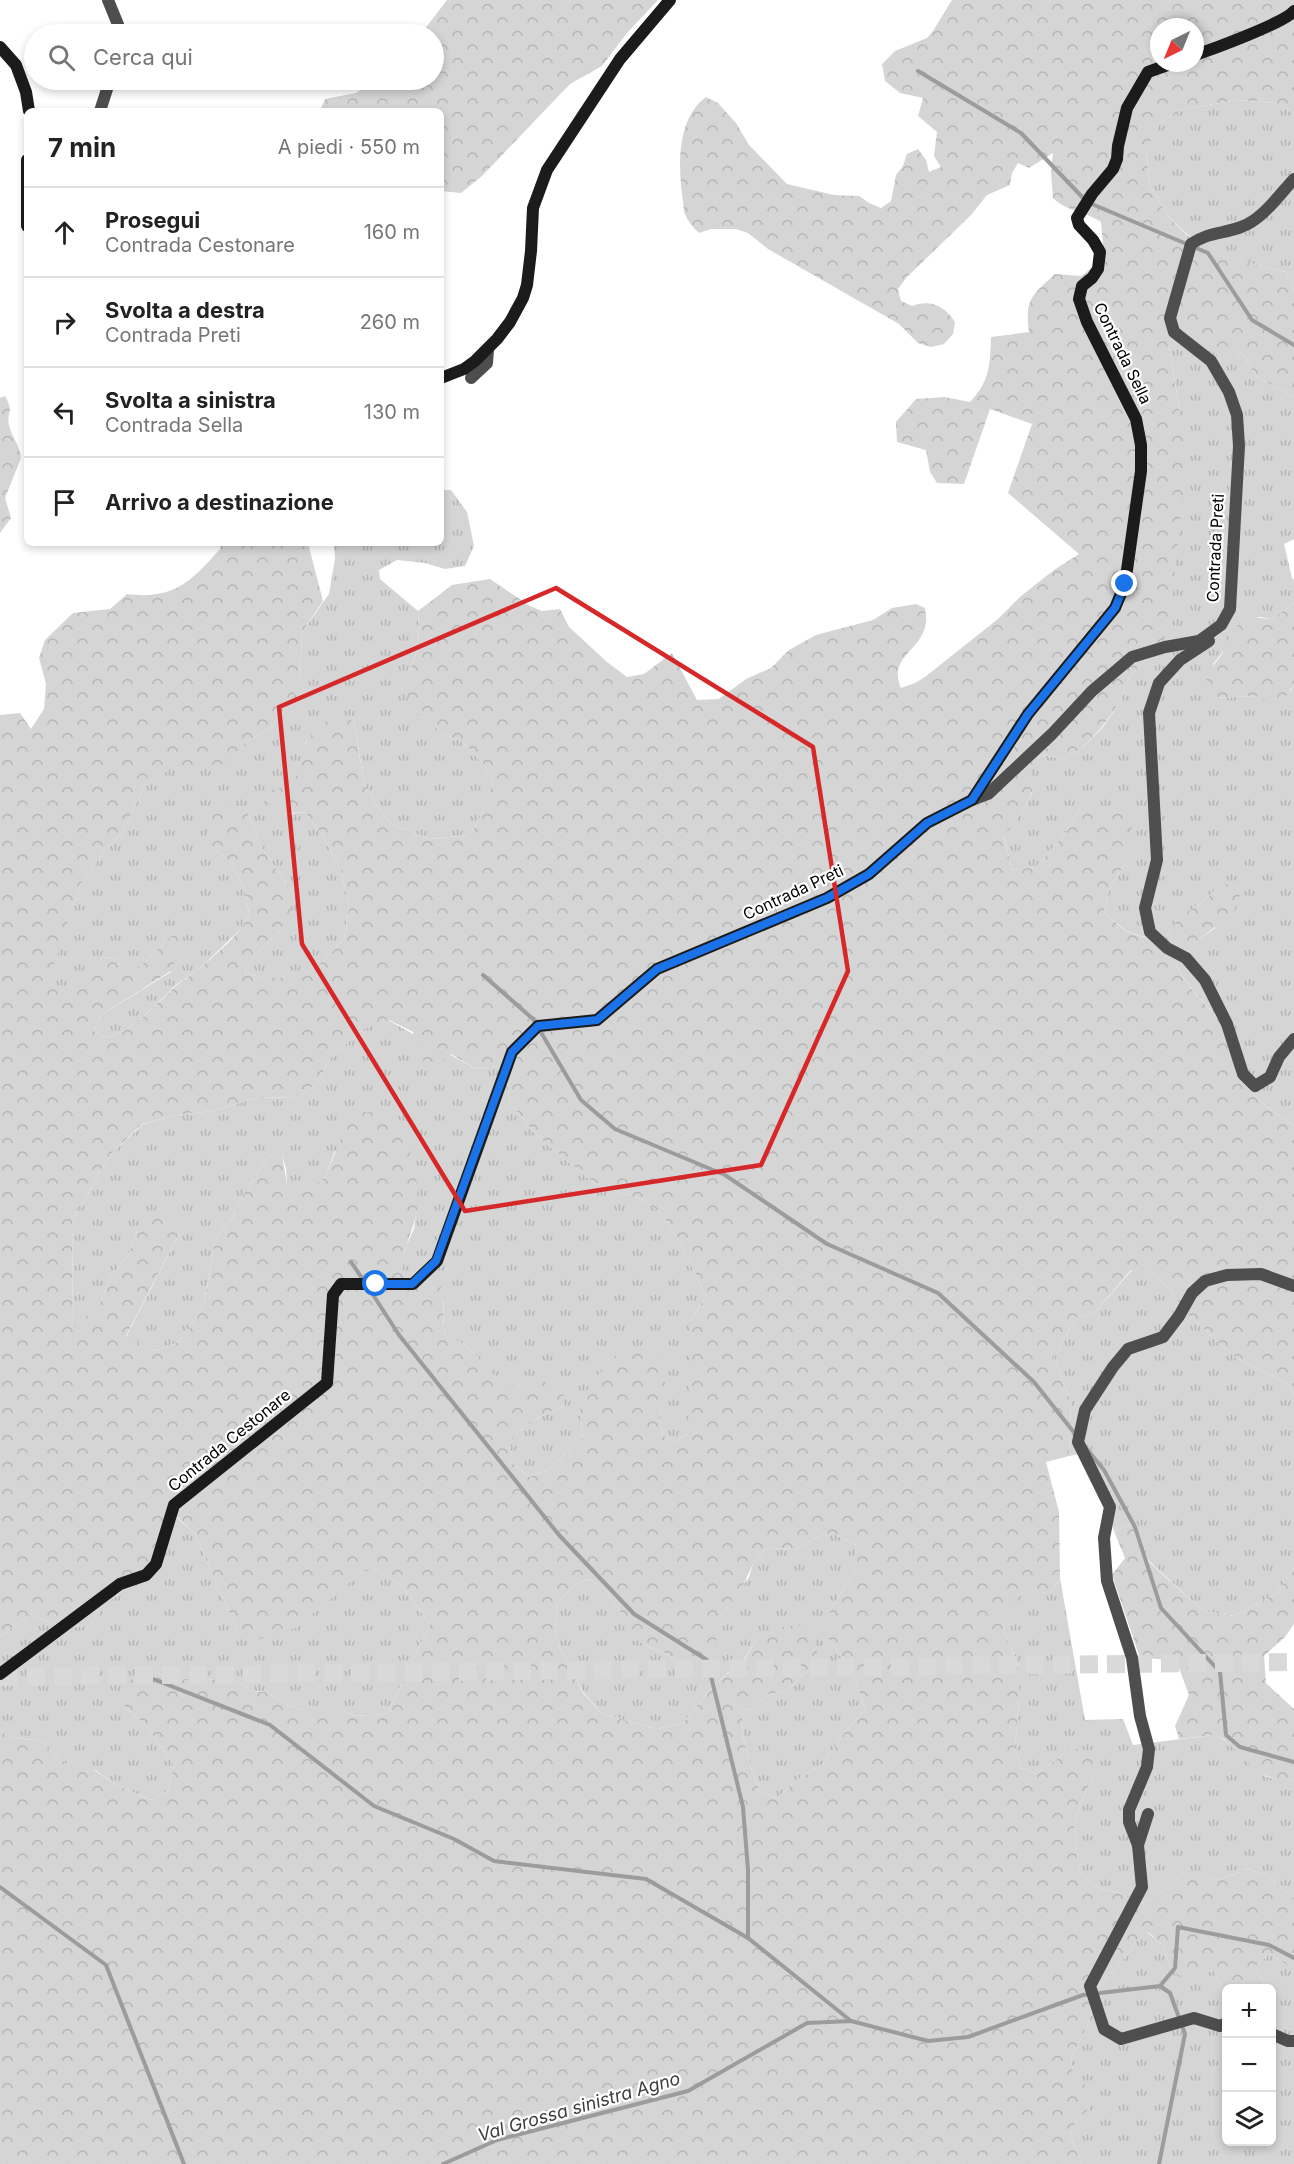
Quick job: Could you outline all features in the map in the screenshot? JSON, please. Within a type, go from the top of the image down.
[{"type":"street","points":[[108,0],[118,24]]},
{"type":"street","points":[[444,377],[464,369],[488,350],[510,322],[523,298],[529,269],[533,208],[548,170],[620,59],[670,0]]},
{"type":"street","points":[[1204,51],[1268,26],[1291,15],[1294,11]]},
{"type":"street","points":[[0,47],[16,65],[24,87]]},
{"type":"street","name":"Contrada Sella","points":[[972,800],[1028,714],[1115,608],[1125,584],[1141,471],[1141,445],[1136,419],[1087,322],[1079,300],[1082,286],[1098,269],[1100,252],[1077,218],[1118,159],[1118,146],[1127,108],[1150,71]]},
{"type":"street","points":[[25,90],[28,108]]},
{"type":"street","points":[[101,108],[107,90]]},
{"type":"street","name":"Contrada Preti","points":[[356,1284],[412,1284],[436,1261],[512,1052],[534,1030],[597,1020],[657,969],[827,898],[869,874],[927,823],[988,794],[1052,734],[1092,691],[1132,657],[1165,647],[1198,641],[1221,625],[1230,609],[1239,446],[1237,415],[1228,392],[1211,361],[1174,332],[1170,318],[1190,249],[1204,236],[1243,227],[1259,215],[1294,179]]},
{"type":"street","points":[[471,378],[487,363],[488,350]]},
{"type":"street","points":[[1221,625],[1216,636],[1180,660],[1159,683],[1149,712],[1157,860],[1145,908],[1150,932],[1167,948],[1186,958],[1204,980],[1227,1024],[1243,1074],[1256,1086],[1270,1077],[1279,1057],[1294,1038]]},
{"type":"street","points":[[1222,2025],[1194,2018],[1121,2039],[1104,2029],[1090,1986],[1142,1887],[1138,1845],[1129,1822],[1129,1810],[1147,1767],[1149,1749],[1140,1716],[1132,1658],[1107,1581],[1104,1538],[1110,1507],[1078,1442],[1085,1410],[1113,1367],[1128,1350],[1163,1337],[1179,1316],[1192,1293],[1205,1281],[1227,1275],[1261,1274],[1294,1286]]},
{"type":"street","name":"Contrada Cestonare","points":[[0,1674],[120,1584],[146,1575],[156,1564],[174,1505],[327,1383],[333,1295],[341,1284],[356,1284]]},
{"type":"street","points":[[1138,1845],[1148,1814]]},
{"type":"street","points":[[1276,2036],[1294,2042]]},
{"type":"highlighted area","points":[[556,588],[813,747],[848,971],[761,1165],[465,1211],[302,944],[279,707]]},
{"type":"green space","points":[[447,0],[658,0],[627,33],[602,66],[570,84],[482,176],[461,193],[444,191],[444,108],[321,108],[325,99],[361,90],[444,90],[444,24],[429,24]]},
{"type":"green space","points":[[952,0],[1294,0],[1294,113],[1275,103],[1238,100],[1185,109],[1161,122],[1146,149],[1150,186],[1167,215],[1187,235],[1207,252],[1286,272],[1294,291],[1294,397],[1257,377],[1241,352],[1226,362],[1200,345],[1187,343],[1169,346],[1187,455],[1169,627],[1156,650],[1130,676],[1120,702],[1102,727],[1081,749],[1064,759],[1043,755],[1031,765],[1032,792],[1024,809],[1004,837],[1012,870],[1036,867],[1064,835],[1080,809],[1099,805],[1130,816],[1133,841],[1125,864],[1109,890],[1104,912],[1125,930],[1145,937],[1165,938],[1180,916],[1204,901],[1223,883],[1242,889],[1233,913],[1196,942],[1176,965],[1181,975],[1230,1035],[1237,1066],[1248,1086],[1260,1101],[1294,1126],[1294,1394],[1287,1383],[1235,1357],[1186,1313],[1170,1289],[1148,1270],[1131,1270],[1096,1311],[1076,1318],[1054,1357],[1071,1403],[1069,1456],[1046,1462],[1059,1512],[1060,1578],[1050,1593],[1025,1592],[1006,1607],[1003,1628],[1019,1668],[1015,1748],[1021,1768],[1036,1774],[1070,1748],[1087,1750],[1095,1759],[1094,1778],[1086,1791],[1074,1823],[1079,1872],[1093,1886],[1122,1894],[1140,1904],[1157,1896],[1184,1872],[1218,1880],[1248,1869],[1268,1876],[1294,1898],[1294,1966],[1289,1966],[1269,1954],[1256,1966],[1263,1984],[1222,1984],[1222,1987],[1214,1971],[1180,1977],[1170,1966],[1162,1945],[1148,1932],[1136,1941],[1126,1956],[1097,1988],[1088,2024],[1071,2059],[1073,2071],[1092,2094],[1090,2108],[1076,2121],[1070,2135],[1082,2164],[0,2164],[0,1731],[13,1738],[34,1740],[45,1744],[75,1771],[94,1770],[113,1783],[150,1800],[168,1791],[174,1765],[147,1727],[123,1705],[122,1689],[135,1676],[157,1673],[174,1678],[236,1681],[252,1691],[266,1692],[289,1706],[302,1710],[341,1710],[355,1716],[387,1714],[430,1624],[401,1585],[377,1569],[362,1572],[296,1628],[256,1640],[237,1630],[195,1534],[174,1514],[162,1548],[157,1576],[118,1594],[89,1626],[62,1627],[30,1614],[0,1637],[0,715],[20,713],[31,729],[44,709],[46,684],[39,658],[45,640],[73,613],[110,609],[127,594],[157,594],[169,591],[200,571],[220,546],[309,546],[323,601],[302,632],[300,679],[290,703],[273,726],[246,743],[220,766],[172,768],[145,785],[122,833],[101,856],[80,885],[52,971],[57,986],[70,988],[102,958],[115,957],[121,967],[129,972],[145,962],[171,936],[184,936],[171,971],[101,1015],[94,1031],[105,1038],[124,1031],[143,1017],[178,984],[198,970],[241,929],[249,914],[245,889],[230,862],[211,846],[205,824],[213,808],[237,804],[248,814],[261,847],[292,891],[291,909],[280,931],[258,952],[244,972],[262,978],[280,978],[294,973],[306,973],[315,969],[344,939],[349,906],[341,870],[322,835],[305,812],[283,812],[262,804],[272,790],[290,784],[294,779],[305,744],[335,712],[354,722],[364,783],[378,808],[394,826],[430,839],[469,835],[474,829],[494,781],[482,762],[461,741],[444,735],[416,713],[402,688],[416,651],[419,634],[418,611],[452,585],[490,579],[530,606],[542,611],[560,609],[569,627],[627,677],[644,674],[672,653],[697,700],[719,699],[746,679],[771,668],[789,650],[816,635],[873,620],[892,608],[916,604],[925,608],[926,622],[919,640],[902,661],[898,677],[901,688],[925,677],[998,619],[1021,596],[1079,554],[1008,493],[1032,424],[990,409],[964,484],[937,483],[930,472],[926,450],[897,442],[896,422],[916,399],[944,397],[970,402],[982,387],[988,372],[991,337],[1029,332],[1029,305],[1035,293],[1055,274],[1082,276],[1099,261],[1103,244],[1101,222],[1058,203],[1053,198],[1051,172],[1053,153],[1029,168],[1018,163],[1012,173],[1010,185],[987,195],[971,215],[906,278],[898,289],[901,301],[912,306],[925,303],[936,305],[947,312],[955,322],[953,334],[944,344],[931,347],[918,343],[899,324],[768,249],[748,233],[736,229],[711,229],[699,233],[684,212],[680,174],[684,131],[696,106],[706,97],[718,103],[736,123],[749,145],[787,184],[834,195],[859,196],[881,208],[891,201],[896,175],[903,166],[907,154],[918,149],[926,160],[929,172],[941,167],[934,156],[937,132],[918,116],[923,98],[900,93],[885,81],[882,64],[895,51],[927,38]],"holes":[[[389,1020],[413,1032],[421,1060],[437,1064],[451,1054],[476,1069],[498,1066],[507,1081],[510,1103],[538,1137],[594,1183],[643,1200],[662,1214],[681,1244],[706,1296],[690,1321],[688,1434],[673,1442],[663,1435],[659,1418],[663,1407],[666,1373],[659,1353],[646,1347],[623,1350],[593,1380],[579,1405],[583,1438],[548,1470],[529,1477],[510,1461],[511,1443],[516,1435],[535,1420],[565,1406],[563,1392],[542,1380],[524,1387],[499,1379],[464,1345],[445,1337],[444,1297],[438,1279],[406,1280],[403,1262],[417,1209],[417,1186],[410,1151],[397,1119],[381,1112],[363,1112],[345,1129],[325,1177],[305,1192],[287,1184],[281,1148],[267,1159],[242,1197],[233,1218],[222,1229],[215,1241],[205,1301],[178,1342],[155,1351],[126,1336],[182,1228],[168,1214],[151,1213],[137,1231],[128,1256],[111,1276],[101,1301],[73,1329],[72,1222],[109,1156],[142,1124],[177,1115],[213,1111],[255,1098],[299,1097],[316,1084],[332,1056],[363,1029]],[[832,1533],[856,1545],[856,1569],[829,1613],[829,1641],[851,1667],[865,1710],[846,1731],[823,1764],[795,1781],[777,1799],[760,1791],[756,1781],[744,1742],[742,1711],[752,1708],[768,1694],[786,1692],[814,1664],[818,1648],[803,1625],[771,1628],[756,1640],[745,1659],[714,1685],[683,1723],[658,1729],[602,1714],[582,1692],[573,1670],[559,1647],[555,1630],[557,1604],[574,1585],[589,1579],[605,1589],[623,1616],[632,1637],[648,1647],[665,1653],[681,1666],[699,1671],[714,1652],[722,1614],[742,1588],[753,1564],[766,1548],[797,1549],[817,1537]]]},
{"type":"green space","points":[[1238,100],[1275,103],[1294,113],[1294,291],[1286,272],[1206,252],[1167,215],[1150,186],[1146,148],[1161,122],[1185,109]]},
{"type":"green space","points":[[1189,341],[1210,348],[1226,362],[1241,352],[1257,377],[1294,397],[1294,539],[1284,544],[1294,580],[1294,603],[1272,619],[1259,617],[1229,633],[1229,645],[1213,664],[1211,698],[1259,696],[1291,691],[1294,683],[1294,1126],[1260,1101],[1248,1086],[1236,1062],[1230,1035],[1176,965],[1196,942],[1215,928],[1223,883],[1204,901],[1180,916],[1165,938],[1145,937],[1125,930],[1104,912],[1109,890],[1125,864],[1080,809],[1064,835],[1036,867],[1012,870],[1004,836],[1024,809],[1032,793],[1030,765],[1043,755],[1064,759],[1081,749],[1103,727],[1120,702],[1130,676],[1156,650],[1180,412],[1169,346]]},
{"type":"green space","points":[[5,396],[10,409],[9,425],[21,458],[5,498],[11,518],[0,533],[0,398]]},
{"type":"green space","points":[[444,490],[451,490],[467,512],[474,546],[465,566],[445,569],[425,563],[397,560],[379,570],[380,579],[418,611],[419,633],[416,651],[402,689],[444,735],[461,741],[482,762],[494,781],[481,816],[469,835],[430,839],[394,826],[378,808],[364,783],[354,722],[335,713],[305,743],[298,776],[286,788],[290,814],[305,812],[322,835],[341,870],[349,906],[344,939],[315,969],[306,973],[294,973],[280,978],[262,978],[244,972],[258,952],[280,931],[292,891],[261,847],[248,814],[211,846],[230,862],[245,889],[249,914],[241,929],[198,970],[177,984],[143,1017],[124,1031],[105,1038],[94,1031],[101,1015],[171,972],[171,936],[145,962],[129,973],[121,967],[115,957],[102,958],[70,989],[56,986],[51,972],[80,885],[101,856],[122,833],[145,785],[171,768],[190,766],[246,743],[273,726],[289,703],[300,679],[302,632],[329,594],[335,559],[334,546],[444,546]]},
{"type":"green space","points":[[1294,603],[1294,683],[1288,694],[1282,699],[1269,703],[1259,696],[1211,698],[1207,678],[1209,671],[1224,652],[1229,633],[1247,617],[1272,619]]},
{"type":"green space","points":[[388,1020],[476,1069],[498,1066],[507,1081],[510,1103],[538,1137],[594,1183],[643,1200],[662,1214],[681,1244],[706,1296],[690,1321],[688,1434],[673,1442],[663,1435],[659,1418],[663,1407],[579,1405],[583,1438],[548,1470],[529,1477],[510,1461],[512,1441],[521,1430],[543,1415],[565,1406],[542,1381],[524,1387],[507,1384],[492,1373],[464,1345],[445,1337],[444,1297],[406,1281],[401,1269],[406,1246],[414,1229],[417,1206],[413,1163],[335,1151],[325,1177],[305,1193],[287,1184],[286,1168],[280,1149],[267,1159],[242,1197],[233,1218],[222,1229],[215,1241],[205,1301],[178,1342],[155,1351],[126,1337],[182,1228],[137,1231],[128,1256],[111,1276],[101,1301],[73,1330],[72,1222],[109,1156],[143,1124],[177,1115],[213,1111],[255,1098],[299,1097],[316,1084],[332,1056],[363,1029]]},
{"type":"green space","points":[[1132,1270],[1148,1270],[1170,1289],[1186,1313],[1235,1357],[1287,1383],[1294,1394],[1294,1568],[1277,1593],[1234,1616],[1203,1611],[1148,1560],[1136,1523],[1114,1531],[1089,1452],[1069,1456],[1071,1403],[1054,1357],[1076,1318],[1096,1311]]},
{"type":"green space","points":[[173,1514],[195,1534],[237,1630],[335,1593],[362,1572],[377,1569],[401,1585],[430,1624],[387,1714],[355,1716],[341,1710],[302,1710],[289,1706],[266,1692],[252,1691],[236,1681],[174,1678],[157,1673],[123,1705],[147,1727],[174,1765],[168,1791],[150,1800],[113,1783],[95,1770],[75,1772],[45,1744],[34,1740],[13,1738],[0,1731],[0,1637],[30,1614],[62,1627],[89,1626],[106,1604],[130,1585],[162,1548]]},
{"type":"green space","points":[[1136,1523],[1148,1561],[1203,1611],[1234,1616],[1277,1593],[1294,1568],[1294,1624],[1285,1637],[1264,1656],[1266,1683],[1294,1709],[1294,1779],[1280,1781],[1258,1773],[1224,1739],[1215,1735],[1179,1739],[1175,1726],[1189,1695],[1176,1660],[1140,1658],[1112,1575],[1125,1558],[1114,1531]]},
{"type":"green space","points":[[832,1533],[856,1545],[856,1569],[829,1613],[829,1641],[851,1667],[865,1710],[846,1731],[823,1764],[795,1781],[777,1799],[760,1791],[756,1781],[744,1742],[742,1711],[752,1708],[768,1694],[786,1692],[814,1664],[756,1640],[745,1658],[714,1685],[683,1723],[658,1729],[602,1714],[582,1691],[559,1647],[555,1630],[557,1604],[574,1585],[589,1579],[605,1589],[623,1616],[633,1637],[648,1647],[665,1653],[681,1666],[718,1628],[722,1614],[749,1577],[753,1564],[766,1548],[797,1549],[817,1537]]},
{"type":"green space","points":[[1060,1578],[1085,1720],[1123,1719],[1133,1745],[1215,1735],[1235,1748],[1258,1772],[1279,1780],[1294,1779],[1294,1898],[1268,1876],[1248,1869],[1218,1880],[1183,1873],[1157,1896],[1140,1904],[1122,1894],[1093,1886],[1079,1872],[1074,1823],[1086,1791],[1094,1778],[1070,1748],[1036,1774],[1021,1768],[1015,1748],[1019,1668],[1003,1628],[1005,1607],[1025,1591],[1050,1593]]},
{"type":"green space","points":[[1147,1932],[1162,1945],[1170,1966],[1202,1973],[1214,1971],[1222,1987],[1222,2146],[1276,2146],[1276,1984],[1263,1984],[1256,1966],[1269,1954],[1289,1966],[1294,1966],[1294,2164],[1082,2164],[1070,2135],[1076,2121],[1090,2108],[1073,2071],[1071,2059],[1088,2024],[1097,1988],[1126,1956],[1136,1941]]},
{"type":"waterway","points":[[918,71],[1021,133],[1087,202],[1208,253],[1252,320],[1294,345]]},
{"type":"waterway","points":[[483,975],[533,1019],[581,1100],[615,1129],[725,1175],[827,1244],[938,1293],[1034,1382],[1076,1435]]},
{"type":"waterway","points":[[351,1262],[364,1281]]},
{"type":"waterway","points":[[368,1287],[399,1335],[559,1535],[634,1614],[707,1660],[743,1807],[748,1870],[748,1938]]},
{"type":"waterway","points":[[1086,1448],[1104,1470],[1135,1527],[1161,1608],[1220,1672],[1226,1735],[1240,1747],[1294,1762]]},
{"type":"waterway","points":[[153,1679],[270,1725],[374,1806],[454,1839],[494,1861],[646,1879],[748,1938],[851,2021]]},
{"type":"waterway","points":[[0,1887],[106,1965],[184,2164]]},
{"type":"waterway","name":"Val Grossa sinistra Agno","points":[[443,2164],[497,2140],[688,2091],[807,2023],[851,2021],[928,2041],[968,2037],[1083,1995],[1160,1986],[1175,1968],[1178,1927],[1269,1945],[1294,1958]]},
{"type":"waterway","points":[[1159,2164],[1185,2034],[1170,1993],[1160,1986]]},
{"type":"tunnel","points":[[0,1677],[1294,1662]]},
{"type":"route","points":[[376,1284],[412,1284],[436,1261],[512,1052],[538,1026],[597,1020],[657,969],[827,898],[869,874],[927,823],[972,800],[1028,714],[1115,608],[1125,584]]}]
